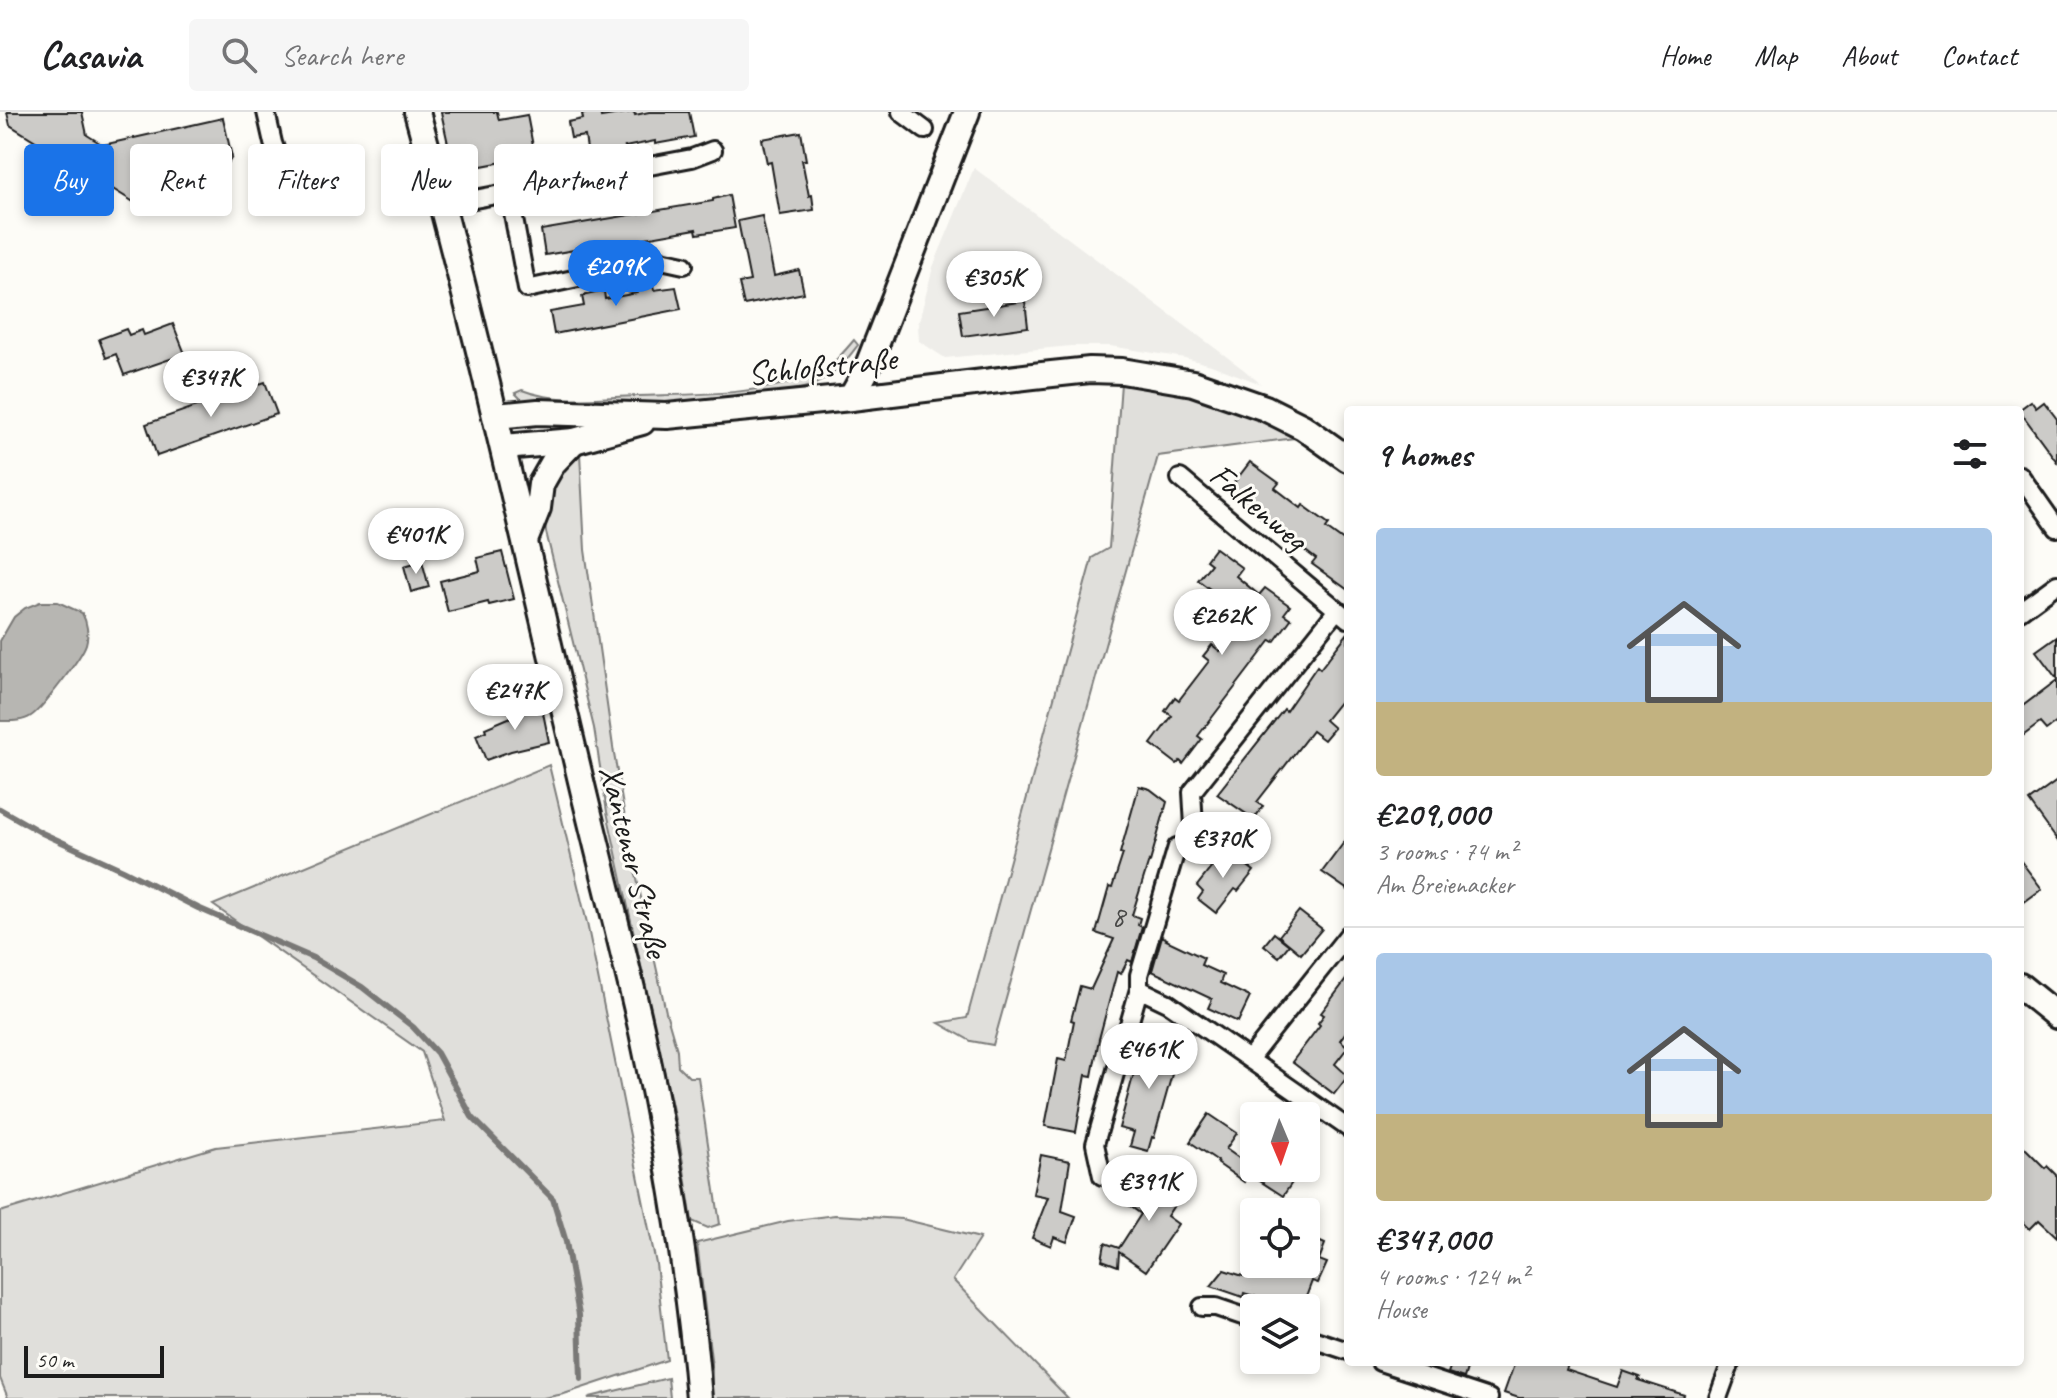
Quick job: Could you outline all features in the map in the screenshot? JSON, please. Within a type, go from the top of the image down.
[{"type":"main road","name":"Xantener Straße","points":[[417,112],[426,144]]},
{"type":"main road","points":[[851,398],[865,373],[967,112]]},
{"type":"main road","name":"Xantener Straße","points":[[446,216],[526,538],[641,1029],[682,1242],[699,1398]]},
{"type":"main road","name":"Schloßstraße","points":[[496,416],[538,412],[667,416],[1090,370],[1122,371],[1193,383],[1265,408],[1303,427],[1344,456]]},
{"type":"main road","name":"Schloßstraße","points":[[504,447],[574,441],[667,416]]},
{"type":"main road","points":[[526,538],[538,508],[541,484],[553,463],[574,441]]},
{"type":"main road","points":[[2024,989],[2057,1016]]},
{"type":"street","points":[[266,112],[273,144]]},
{"type":"street","points":[[901,112],[925,130]]},
{"type":"street","points":[[653,165],[692,158],[713,150]]},
{"type":"street","points":[[513,216],[527,289],[661,260],[684,265]]},
{"type":"street","name":"Falkenweg","points":[[1180,478],[1342,614],[1192,792],[1194,826]]},
{"type":"street","points":[[2024,481],[2057,528]]},
{"type":"street","points":[[2024,608],[2057,584]]},
{"type":"street","points":[[1102,1176],[1095,1144],[1139,989],[1139,975],[1177,847]]},
{"type":"street","points":[[1250,1058],[1344,940]]},
{"type":"street","points":[[1139,989],[1168,1003],[1344,1125]]},
{"type":"street","points":[[1202,1307],[1216,1307],[1240,1315]]},
{"type":"street","points":[[1320,1342],[1344,1350]]},
{"type":"street","points":[[1392,1366],[1489,1398]]},
{"type":"street","points":[[1718,1398],[1730,1366]]},
{"type":"shaded area","points":[[974,168],[1261,384],[1185,358],[1110,346],[1071,346],[945,358],[919,341],[918,325],[933,267]]},
{"type":"shaded area","points":[[854,340],[858,345],[833,373],[816,384],[791,390],[702,400],[591,404],[535,404],[523,401],[515,393],[522,390],[550,397],[579,399],[704,394],[770,387],[825,369]]},
{"type":"shaded area","points":[[1121,383],[1189,394],[1237,409],[1295,438],[1158,456],[993,1045],[971,1041],[939,1023],[967,1018],[1092,558],[1109,548]]},
{"type":"shaded area","points":[[580,453],[585,550],[614,754],[630,847],[677,1050],[678,1066],[689,1077],[698,1077],[720,1224],[708,1228],[692,1221],[679,1138],[607,812],[594,728],[546,532],[546,498],[552,483]]},
{"type":"shaded area","points":[[40,602],[58,602],[82,613],[87,628],[86,644],[70,671],[31,716],[16,721],[0,721],[0,641],[14,617]]},
{"type":"shaded area","points":[[549,765],[587,923],[656,1264],[667,1360],[543,1398],[8,1398],[0,1378],[0,1212],[216,1147],[445,1121],[422,1052],[213,905]]},
{"type":"shaded area","points":[[835,1215],[902,1219],[980,1238],[953,1280],[1068,1398],[712,1398],[712,1367],[697,1243],[788,1221]]},
{"type":"shaded area","points":[[668,1378],[670,1398],[588,1398],[590,1397]]},
{"type":"building","points":[[7,112],[82,112],[87,135],[101,144],[40,144],[10,125]]},
{"type":"building","points":[[441,112],[497,112],[499,120],[527,115],[533,144],[494,144],[494,164],[478,167],[478,144],[448,144]]},
{"type":"building","points":[[600,112],[601,117],[632,112],[635,115],[689,112],[694,137],[655,144],[655,141],[586,144],[585,136],[571,138],[568,122],[583,119],[582,114]]},
{"type":"building","points":[[223,118],[229,144],[130,144],[130,200],[114,190],[114,144],[107,144]]},
{"type":"building","points":[[801,132],[806,160],[802,160],[814,210],[780,215],[771,162],[767,163],[762,139]]},
{"type":"building","points":[[729,195],[735,228],[697,234],[696,229],[593,251],[592,247],[545,255],[541,230],[624,216],[653,216],[653,211]]},
{"type":"building","points":[[762,216],[774,276],[799,270],[804,293],[744,305],[739,283],[750,281],[738,221]]},
{"type":"building","points":[[652,281],[654,290],[676,287],[681,309],[554,334],[550,312],[584,306],[582,296],[604,291],[605,299],[637,293],[635,284]]},
{"type":"building","points":[[1025,301],[1028,327],[963,336],[959,311]]},
{"type":"building","points":[[173,324],[185,354],[124,375],[116,354],[106,358],[99,339],[126,329],[129,335],[142,330],[144,335]]},
{"type":"building","points":[[265,382],[277,414],[157,456],[146,424]]},
{"type":"building","points":[[2031,401],[2036,408],[2044,402],[2057,419],[2057,462],[2024,417],[2024,406]]},
{"type":"building","points":[[1250,462],[1279,483],[1275,488],[1329,524],[1326,528],[1344,541],[1344,587],[1312,564],[1316,559],[1227,492]]},
{"type":"building","points":[[1215,548],[1242,568],[1236,576],[1259,595],[1265,588],[1290,606],[1284,614],[1291,619],[1274,642],[1271,640],[1198,736],[1202,739],[1183,764],[1180,761],[1177,764],[1151,744],[1172,716],[1165,711],[1175,697],[1179,700],[1209,661],[1203,656],[1212,645],[1220,651],[1244,621],[1237,615],[1240,612],[1198,580],[1211,564],[1206,560]]},
{"type":"building","points":[[502,552],[514,599],[448,612],[440,581],[480,571],[477,558]]},
{"type":"building","points":[[422,561],[429,587],[411,592],[404,566]]},
{"type":"building","points":[[2057,636],[2057,679],[2036,651]]},
{"type":"building","points":[[1344,638],[1344,696],[1325,720],[1334,728],[1324,740],[1312,731],[1257,802],[1263,806],[1254,819],[1217,794],[1284,709],[1286,711],[1317,666],[1320,669]]},
{"type":"building","points":[[2057,680],[2057,722],[2046,730],[2040,723],[2024,735],[2024,705]]},
{"type":"building","points":[[540,698],[549,742],[486,760],[476,735],[518,714],[517,707]]},
{"type":"building","points":[[2057,781],[2057,840],[2029,801]]},
{"type":"building","points":[[1139,786],[1150,789],[1167,802],[1132,915],[1140,918],[1138,925],[1142,927],[1132,962],[1128,960],[1121,974],[1117,972],[1092,1076],[1086,1075],[1076,1132],[1045,1126],[1058,1059],[1066,1061],[1074,1021],[1071,1020],[1080,986],[1091,989],[1114,939],[1096,933],[1109,887],[1112,888],[1123,854],[1120,853]]},
{"type":"building","points":[[1344,842],[1344,887],[1322,872]]},
{"type":"building","points":[[1226,849],[1254,871],[1216,913],[1198,899],[1203,892],[1197,886]]},
{"type":"building","points":[[2024,865],[2042,889],[2024,902]]},
{"type":"building","points":[[1299,911],[1322,929],[1301,954],[1279,936]]},
{"type":"building","points":[[1274,933],[1289,945],[1279,957],[1264,945]]},
{"type":"building","points":[[1162,936],[1204,958],[1201,965],[1223,975],[1220,983],[1250,997],[1238,1022],[1208,1008],[1212,999],[1152,971]]},
{"type":"building","points":[[1344,982],[1344,1034],[1340,1040],[1344,1044],[1344,1052],[1335,1064],[1344,1072],[1344,1081],[1334,1094],[1292,1062],[1320,1025],[1318,1023],[1324,1015],[1321,1013]]},
{"type":"building","points":[[1144,1036],[1180,1046],[1148,1151],[1130,1146],[1134,1132],[1119,1128]]},
{"type":"building","points":[[1209,1114],[1237,1133],[1226,1149],[1240,1159],[1240,1179],[1218,1161],[1190,1142]]},
{"type":"building","points":[[2024,1147],[2057,1176],[2057,1237],[2039,1220],[2030,1229],[2024,1223]]},
{"type":"building","points":[[1041,1155],[1070,1161],[1062,1211],[1076,1216],[1067,1242],[1054,1237],[1051,1246],[1032,1238],[1048,1197],[1033,1194]]},
{"type":"building","points":[[1155,1169],[1185,1189],[1167,1216],[1178,1224],[1146,1271],[1119,1252],[1118,1266],[1102,1260],[1105,1243],[1119,1248],[1141,1214],[1130,1206]]},
{"type":"building","points":[[1261,1182],[1292,1182],[1283,1196]]},
{"type":"building","points":[[1320,1260],[1327,1263],[1318,1283],[1312,1281],[1307,1294],[1244,1293],[1240,1296],[1211,1286],[1224,1270],[1240,1275],[1240,1278],[1320,1278]]},
{"type":"building","points":[[1451,1366],[1468,1366],[1464,1378],[1448,1373]]},
{"type":"building","points":[[1514,1366],[1568,1366],[1566,1370],[1617,1387],[1623,1371],[1640,1377],[1638,1380],[1684,1395],[1683,1398],[1519,1398],[1504,1393]]},
{"type":"waterway","points":[[0,809],[42,833],[198,908],[313,958],[362,987],[413,1027],[437,1053],[472,1117],[553,1199],[566,1242],[579,1315],[581,1379]]}]
